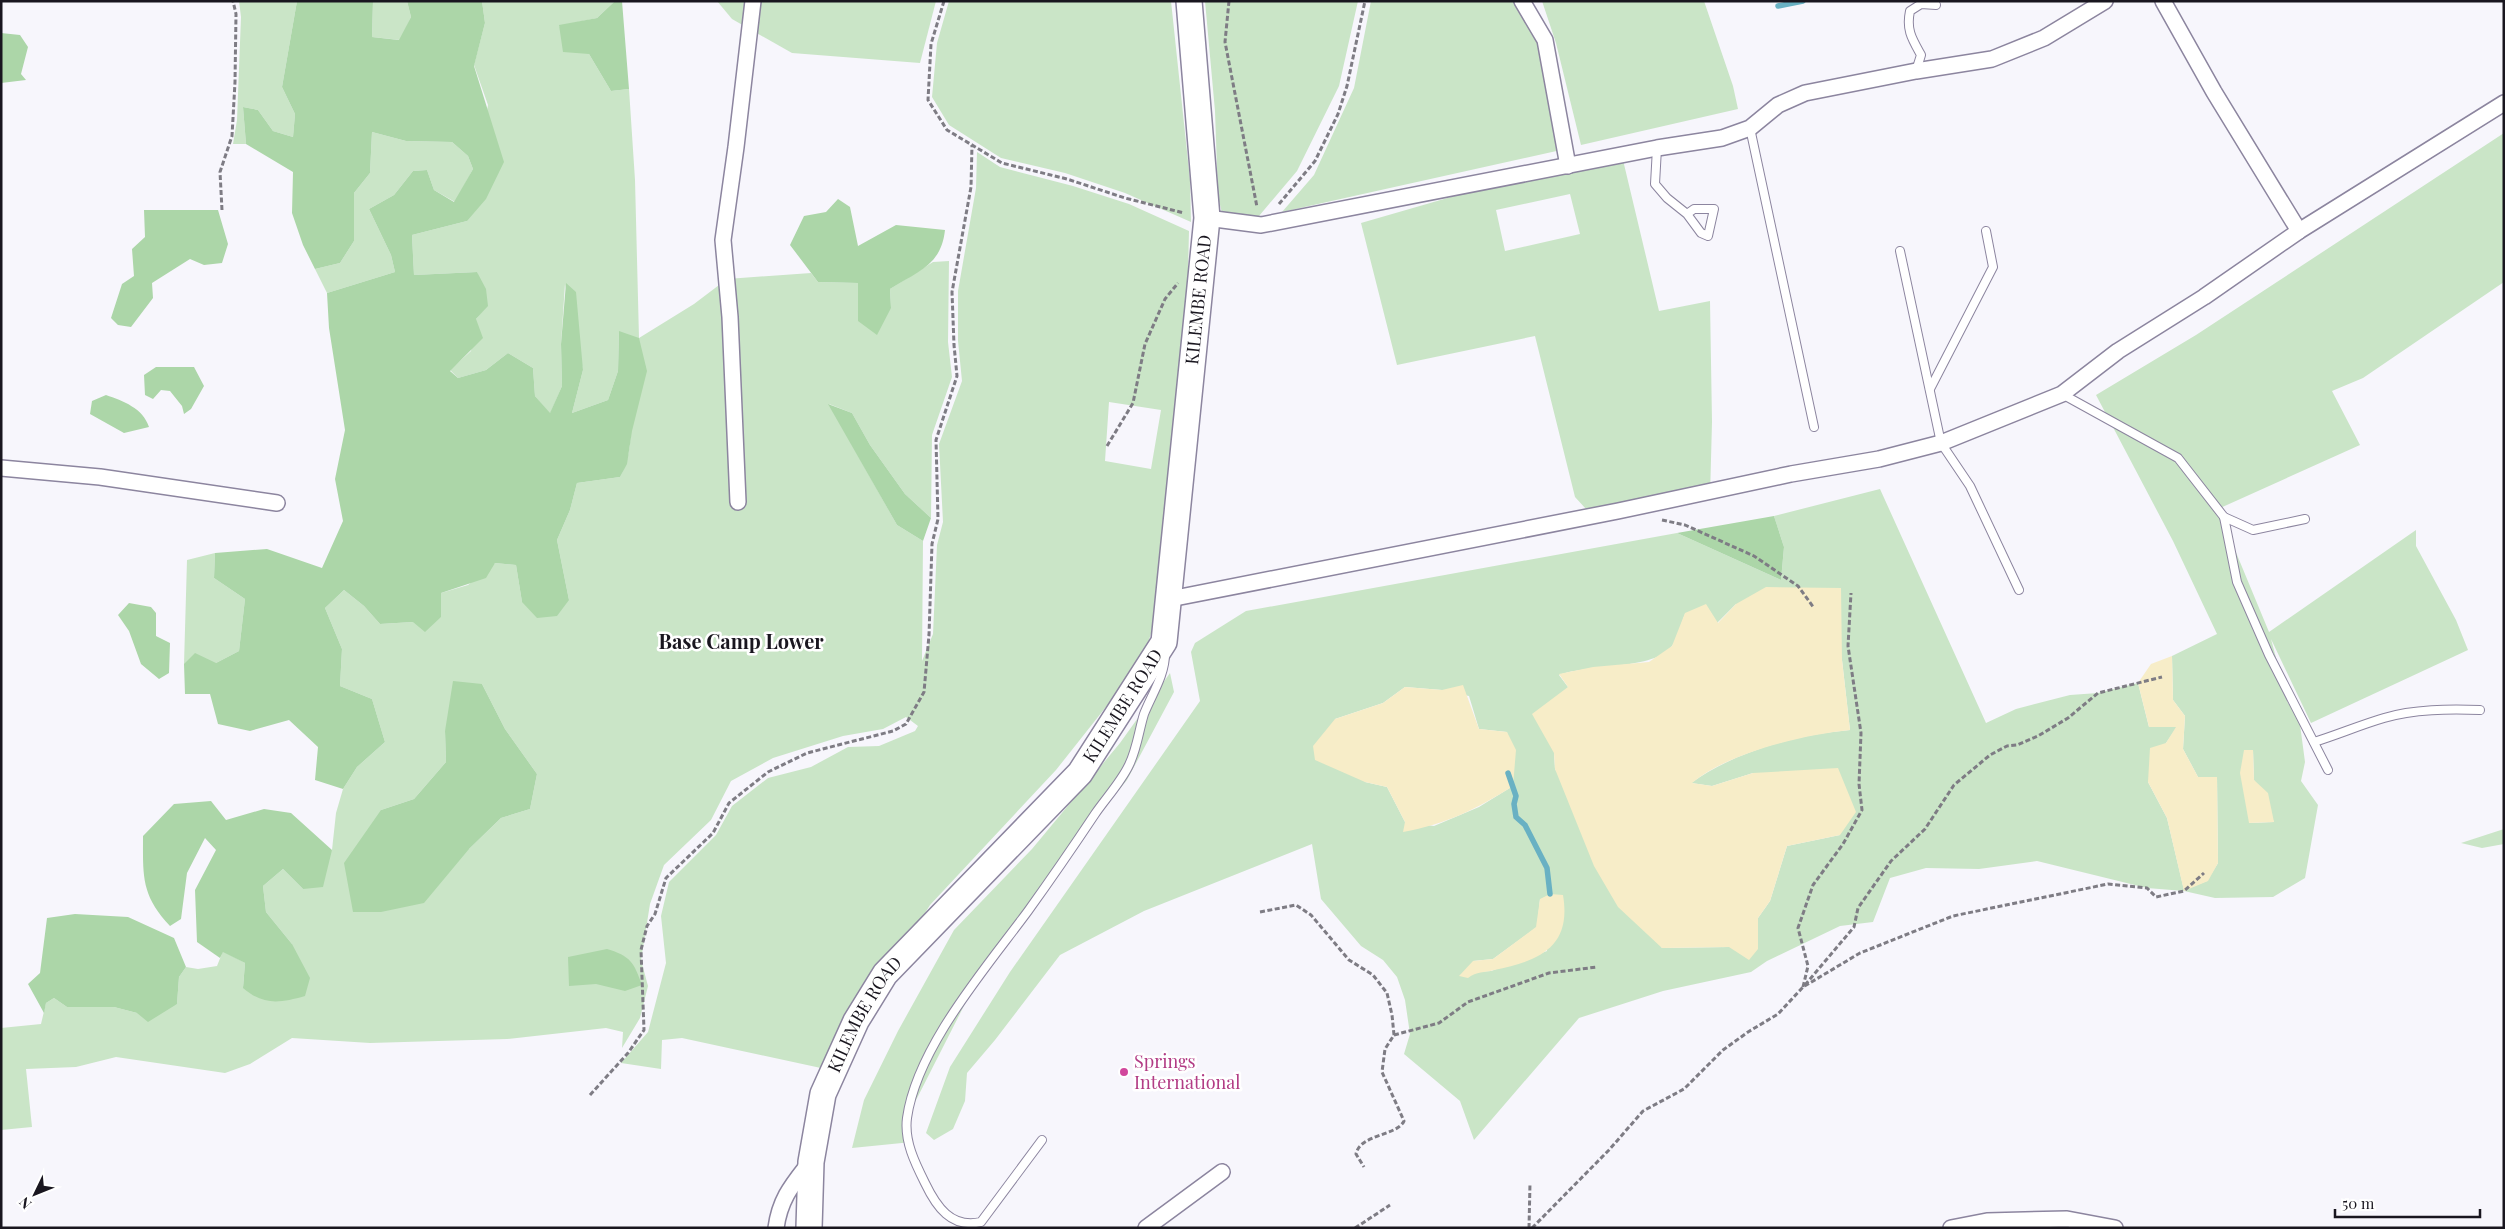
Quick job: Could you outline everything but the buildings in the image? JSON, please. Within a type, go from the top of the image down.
[{"type":"main road","name":"KILEMBE ROAD","points":[[809,1228],[811,1162],[823,1094],[856,1022],[885,974],[1080,773],[1164,642],[1170,598],[1207,218],[1189,1]]},
{"type":"street","points":[[738,502],[730,317],[723,240],[753,1]]},
{"type":"street","points":[[1522,1],[1545,40],[1568,166]]},
{"type":"street","points":[[1207,218],[1261,225],[1657,148],[1722,138],[1750,128],[1778,105],[1805,93],[1916,71],[1992,59],[2018,50],[2044,38],[2105,1]]},
{"type":"street","points":[[2163,1],[2214,92],[2299,231]]},
{"type":"street","points":[[1170,598],[1608,513],[1792,474],[1879,459],[1941,444],[2062,394],[2118,351],[2204,297],[2299,231],[2504,103]]},
{"type":"street","points":[[1,468],[100,477],[278,503]]},
{"type":"street","points":[[776,1228],[779,1208],[792,1185],[811,1162]]},
{"type":"street","points":[[1146,1228],[1222,1172]]},
{"type":"street","points":[[1951,1228],[1986,1222],[2067,1219],[2115,1228]]},
{"type":"lane","points":[[1916,71],[1921,55],[1912,39],[1907,24],[1910,11],[1921,4],[1936,5]]},
{"type":"lane","points":[[1750,128],[1814,427]]},
{"type":"lane","points":[[1657,148],[1655,184],[1666,198],[1687,214]]},
{"type":"lane","points":[[1930,389],[1993,267],[1986,231]]},
{"type":"lane","points":[[1900,251],[1941,444],[1970,486],[2019,590]]},
{"type":"lane","points":[[2062,394],[2178,458],[2224,517],[2237,582],[2268,655],[2328,770]]},
{"type":"lane","points":[[2224,517],[2253,530],[2305,519]]},
{"type":"lane","points":[[1042,1140],[981,1222],[972,1226],[962,1226],[948,1220],[938,1209],[913,1158],[907,1121],[910,1102],[934,1045],[970,989],[1030,909],[1129,764],[1144,716],[1165,668],[1164,642]]},
{"type":"lane","points":[[2314,742],[2383,718],[2404,713],[2455,709],[2480,710]]},
{"type":"path","points":[[222,210],[220,172],[232,136],[235,82],[236,14],[233,1]]},
{"type":"path","points":[[944,1],[931,44],[928,100],[947,130],[1002,164],[1067,179],[1125,198],[1207,218]]},
{"type":"path","points":[[1229,1],[1225,42],[1261,225]]},
{"type":"path","points":[[1261,225],[1315,161],[1338,114],[1347,86],[1365,1]]},
{"type":"path","points":[[590,1095],[628,1053],[644,1030],[641,950],[647,926],[655,914],[666,878],[713,833],[729,803],[768,772],[807,753],[893,731],[906,724],[924,692],[929,635],[932,544],[938,519],[936,440],[957,376],[952,292],[971,187],[972,145]]},
{"type":"path","points":[[1107,446],[1133,403],[1145,344],[1165,299],[1182,279]]},
{"type":"path","points":[[1656,519],[1685,525],[1754,556],[1798,586],[1814,608]]},
{"type":"path","points":[[1803,988],[1808,966],[1798,928],[1813,885],[1843,844],[1862,810],[1859,784],[1861,733],[1848,646],[1851,593]]},
{"type":"path","points":[[1531,1228],[1609,1150],[1643,1111],[1684,1088],[1723,1050],[1778,1014],[1803,988],[1854,927],[1858,908],[1891,861],[1925,829],[1954,786],[1961,779],[1990,755],[2007,746],[2017,745],[2038,736],[2068,718],[2098,693],[2162,677]]},
{"type":"path","points":[[1803,988],[1860,953],[1953,916],[2108,884],[2147,888],[2156,897],[2184,890],[2204,873]]},
{"type":"path","points":[[1260,912],[1296,905],[1311,915],[1349,960],[1373,975],[1387,993],[1394,1036]]},
{"type":"path","points":[[1364,1167],[1356,1154],[1361,1145],[1386,1131],[1399,1128],[1404,1121],[1382,1072],[1385,1049],[1394,1036],[1439,1023],[1468,1002],[1549,972],[1597,967]]},
{"type":"path","points":[[1530,1183],[1531,1228]]},
{"type":"path","points":[[1355,1228],[1390,1206]]},
{"type":"green space","points":[[239,1],[297,1],[282,87],[295,114],[293,137],[273,131],[258,110],[243,107],[246,144],[233,144],[237,120],[241,17]]},
{"type":"green space","points":[[297,1],[373,1],[372,37],[399,40],[411,17],[407,1],[482,1],[485,23],[474,66],[504,162],[486,199],[467,221],[412,235],[414,275],[477,272],[486,289],[488,306],[476,319],[483,338],[450,371],[458,378],[486,370],[508,353],[533,368],[535,396],[550,413],[562,386],[561,344],[566,283],[576,292],[583,370],[572,413],[608,400],[618,371],[619,331],[639,338],[647,371],[632,431],[627,464],[620,477],[577,483],[570,510],[557,540],[569,600],[557,616],[537,618],[522,602],[516,565],[495,563],[486,578],[441,593],[441,617],[425,632],[413,622],[380,624],[364,606],[344,590],[325,608],[342,649],[340,686],[372,699],[385,742],[357,767],[343,789],[315,780],[318,747],[289,720],[250,731],[218,724],[210,694],[185,694],[184,664],[195,653],[216,663],[239,651],[245,599],[214,578],[215,553],[267,549],[322,568],[343,521],[335,479],[345,430],[329,328],[327,293],[395,272],[391,255],[369,209],[394,195],[413,171],[427,170],[434,190],[454,202],[473,169],[468,156],[452,142],[406,141],[372,132],[370,173],[354,193],[354,241],[340,263],[315,269],[303,245],[292,213],[293,172],[246,144],[243,107],[258,110],[273,131],[293,137],[295,114],[282,87]]},
{"type":"green space","points":[[373,1],[407,1],[411,17],[400,40],[372,37]]},
{"type":"green space","points":[[482,1],[615,1],[597,18],[559,26],[589,54],[611,91],[629,89],[635,180],[639,338],[694,304],[727,279],[811,273],[818,282],[858,283],[858,321],[891,308],[890,289],[933,262],[949,261],[948,342],[952,377],[932,435],[931,518],[905,494],[870,445],[852,413],[829,404],[897,525],[923,541],[922,661],[933,634],[937,545],[943,522],[939,444],[962,381],[958,341],[958,291],[976,188],[977,152],[1000,167],[1073,186],[1129,204],[1189,231],[1183,472],[1169,571],[1147,647],[1113,698],[1056,770],[930,905],[894,963],[844,1073],[682,1038],[662,1040],[661,1069],[621,1063],[648,1032],[666,963],[661,916],[669,882],[716,835],[732,806],[768,778],[811,767],[848,747],[879,746],[915,731],[918,726],[906,717],[883,729],[843,736],[773,758],[731,781],[711,820],[664,865],[650,904],[641,960],[648,986],[640,1018],[622,1048],[623,1032],[606,1028],[507,1039],[370,1043],[292,1038],[250,1064],[225,1073],[116,1057],[76,1067],[26,1069],[32,1127],[1,1130],[1,1028],[41,1024],[46,1003],[54,998],[67,1007],[114,1007],[137,1013],[177,1004],[179,977],[186,967],[198,969],[217,966],[223,951],[245,963],[243,987],[292,944],[266,912],[263,886],[283,869],[303,889],[332,850],[336,813],[343,789],[357,767],[385,742],[372,699],[340,686],[342,649],[325,608],[344,590],[364,606],[380,624],[413,622],[441,617],[441,593],[468,585],[495,563],[516,565],[522,602],[569,600],[557,540],[570,510],[577,483],[620,477],[627,461],[630,444],[630,406],[619,331],[618,371],[608,400],[572,413],[583,370],[565,284],[561,344],[562,386],[550,414],[535,396],[533,368],[508,353],[486,370],[458,378],[450,370],[471,351],[476,319],[487,306],[477,272],[414,275],[412,235],[467,221],[488,105],[474,65],[485,23]],"holes":[[[1109,402],[1161,410],[1151,469],[1105,461]],[[482,684],[505,729],[537,774],[530,809],[501,818],[469,849],[381,810],[414,799],[446,762],[445,731]]]},
{"type":"green space","points":[[615,1],[622,1],[629,89],[611,91],[589,54],[563,52],[559,25],[597,18]]},
{"type":"green space","points":[[717,1],[936,1],[920,63],[792,53],[732,19]]},
{"type":"green space","points":[[949,1],[1171,1],[1190,180],[1191,222],[1125,193],[1065,173],[1001,158],[949,125],[932,97],[937,43]]},
{"type":"green space","points":[[1205,1],[1358,1],[1339,86],[1297,171],[1259,216],[1236,218],[1222,213],[1218,197],[1215,111]]},
{"type":"green space","points":[[1371,1],[1519,1],[1534,23],[1561,150],[1282,212],[1314,175],[1354,88]]},
{"type":"green space","points":[[1542,1],[1704,1],[1733,86],[1738,109],[1581,145],[1556,43]]},
{"type":"green space","points":[[1,33],[20,35],[28,47],[21,74],[26,80],[1,83]]},
{"type":"green space","points":[[372,132],[406,141],[452,142],[468,156],[473,169],[455,202],[434,190],[427,170],[413,171],[394,195],[369,209],[391,255],[395,272],[327,293],[315,269],[340,263],[354,241],[354,193],[370,173]]},
{"type":"green space","points":[[2504,133],[2504,282],[2363,378],[2332,391],[2360,445],[2218,509],[2269,632],[2416,530],[2416,546],[2456,620],[2468,650],[2311,723],[2271,639],[2288,703],[2299,717],[2305,762],[2301,781],[2318,805],[2305,878],[2273,897],[2215,898],[2184,891],[2147,888],[2037,861],[1979,869],[1926,868],[1890,878],[1873,922],[1840,926],[1767,961],[1751,972],[1663,991],[1579,1018],[1474,1140],[1460,1101],[1404,1054],[1410,1034],[1405,1000],[1397,977],[1383,960],[1361,946],[1321,899],[1312,844],[1144,911],[1060,955],[995,1040],[967,1073],[965,1101],[953,1129],[934,1140],[926,1133],[950,1067],[1010,972],[1200,701],[1191,652],[1195,643],[1246,611],[1677,533],[1781,580],[1784,547],[1774,516],[1880,489],[1986,723],[2016,709],[2070,695],[2098,693],[2138,683],[2149,727],[2177,727],[2166,743],[2148,782],[2167,818],[2184,890],[2207,881],[2218,863],[2217,777],[2198,777],[2183,749],[2185,716],[2173,700],[2172,656],[2217,634],[2173,541],[2096,395],[2196,335]],"holes":[[[1736,604],[1842,660],[1850,730],[1809,736],[1767,746],[1727,762],[1691,783],[1712,786],[1753,773],[1840,835],[1787,846],[1770,901],[1758,918],[1758,949],[1729,947],[1662,948],[1555,769],[1554,753],[1568,687],[1559,675],[1587,669],[1636,663],[1663,654],[1674,643],[1685,614],[1706,605],[1717,623]],[[1405,687],[1442,690],[1469,696],[1479,729],[1507,732],[1513,786],[1479,807],[1434,826],[1405,822],[1387,787],[1365,782],[1335,719],[1383,703]],[[2253,750],[2254,780],[2274,822],[2249,823]],[[1540,899],[1547,951],[1491,971],[1475,972],[1473,961],[1493,959],[1537,927]]]},
{"type":"green space","points":[[1623,160],[1659,311],[1710,301],[1712,422],[1710,497],[1587,518],[1586,509],[1575,497],[1535,336],[1397,365],[1361,223],[1489,186]],"holes":[[[1570,194],[1580,234],[1505,251],[1496,210]]]},
{"type":"green space","points":[[838,199],[850,207],[858,246],[896,225],[945,230],[939,252],[933,260],[919,272],[890,289],[891,308],[877,335],[858,321],[858,283],[818,282],[790,245],[804,216],[826,212]]},
{"type":"green space","points":[[144,210],[218,210],[228,244],[222,263],[204,265],[190,259],[152,283],[153,298],[131,327],[118,325],[111,318],[122,284],[134,276],[132,249],[145,237]]},
{"type":"green space","points":[[156,367],[194,367],[204,386],[191,409],[184,414],[182,406],[170,391],[161,390],[153,399],[145,395],[144,375]]},
{"type":"green space","points":[[106,395],[132,406],[142,415],[149,427],[124,433],[90,414],[92,401]]},
{"type":"green space","points":[[828,404],[852,413],[870,445],[905,494],[931,518],[923,541],[897,525]]},
{"type":"green space","points":[[1774,516],[1784,547],[1781,580],[1677,533]]},
{"type":"green space","points":[[215,553],[214,578],[245,599],[239,651],[216,663],[184,664],[187,560]]},
{"type":"green space","points":[[129,603],[151,607],[156,613],[156,636],[170,643],[169,673],[159,679],[141,664],[129,631],[118,615]]},
{"type":"green space","points":[[1170,673],[1174,692],[1127,780],[1034,895],[972,990],[910,1112],[912,1142],[852,1148],[864,1100],[898,1031],[954,930],[1032,849],[1120,743]]},
{"type":"green space","points":[[453,681],[482,684],[505,729],[537,774],[530,809],[501,818],[469,849],[424,903],[381,912],[353,912],[344,863],[381,810],[414,799],[446,762],[445,731]]},
{"type":"green space","points":[[211,801],[226,820],[264,809],[291,813],[332,850],[323,887],[303,889],[283,869],[263,886],[266,912],[292,944],[310,978],[305,996],[280,1001],[258,998],[243,988],[245,963],[223,952],[220,958],[197,942],[195,890],[216,850],[205,838],[187,873],[181,919],[170,926],[149,894],[144,874],[143,836],[174,804]]},
{"type":"green space","points":[[2504,829],[2504,844],[2482,848],[2461,843]]},
{"type":"green space","points":[[75,914],[128,917],[174,938],[186,967],[179,977],[177,1004],[148,1022],[137,1013],[114,1007],[67,1007],[54,998],[46,1003],[44,1013],[28,984],[40,973],[47,918]]},
{"type":"green space","points":[[607,949],[621,954],[630,961],[642,985],[625,991],[596,984],[569,986],[568,957]]},
{"type":"sand","points":[[1766,587],[1841,588],[1842,660],[1850,730],[1789,741],[1746,754],[1707,772],[1692,783],[1712,786],[1753,773],[1838,768],[1856,812],[1840,835],[1787,846],[1770,901],[1758,918],[1758,949],[1749,960],[1729,947],[1662,948],[1618,907],[1594,866],[1555,769],[1554,753],[1532,714],[1568,687],[1559,674],[1593,667],[1649,662],[1672,646],[1685,613],[1706,604],[1718,623],[1736,604]]},
{"type":"sand","points":[[2172,656],[2173,700],[2185,716],[2183,749],[2198,777],[2217,777],[2218,863],[2208,881],[2184,891],[2167,818],[2148,782],[2150,748],[2166,743],[2176,727],[2149,727],[2138,683],[2151,664]]},
{"type":"sand","points":[[1463,685],[1479,729],[1507,732],[1516,750],[1513,786],[1474,809],[1433,825],[1403,832],[1405,822],[1387,787],[1365,782],[1315,760],[1313,746],[1335,719],[1383,703],[1405,687],[1442,690]]},
{"type":"sand","points":[[2244,750],[2253,750],[2254,780],[2268,793],[2274,822],[2249,823],[2240,773]]},
{"type":"sand","points":[[1550,894],[1563,895],[1564,913],[1562,928],[1557,940],[1548,949],[1525,962],[1478,973],[1468,978],[1459,976],[1473,961],[1493,959],[1536,927],[1540,899]]},
{"type":"waterway","points":[[1778,6],[1803,1]]},
{"type":"waterway","points":[[1508,773],[1516,796],[1514,804],[1516,817],[1525,825],[1547,868],[1550,894]]},
{"type":"place","name":"Springs International","points":[[1124,1072]]},
{"type":"district","name":"Base Camp Lower","points":[[741,642]]}]
